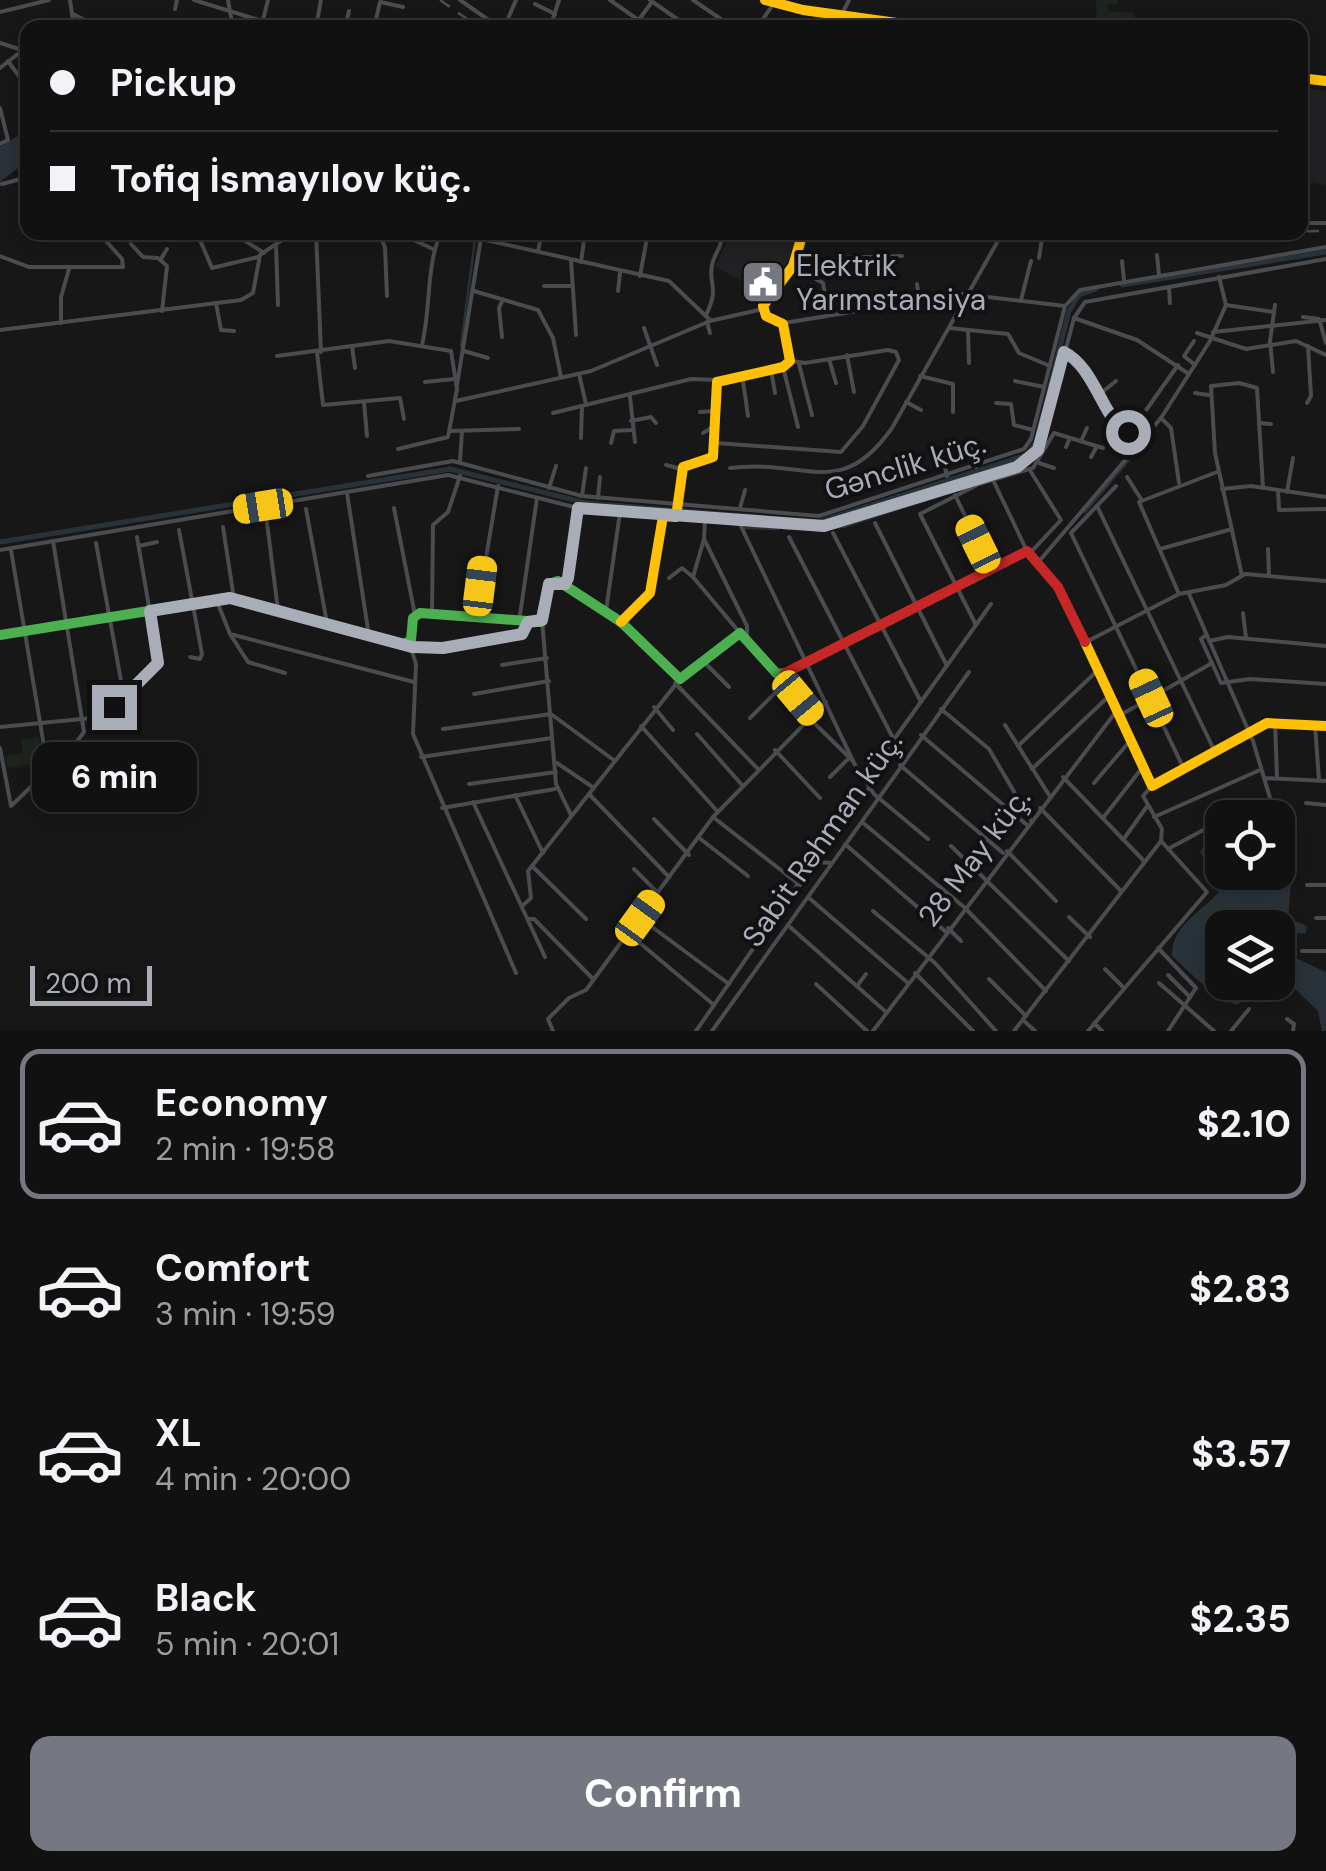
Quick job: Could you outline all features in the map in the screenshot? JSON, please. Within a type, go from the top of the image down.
[{"type":"street","points":[[0,12],[49,0]]},
{"type":"street","points":[[70,0],[74,20]]},
{"type":"street","points":[[175,9],[177,0]]},
{"type":"street","points":[[194,0],[268,20]]},
{"type":"street","points":[[228,0],[231,20]]},
{"type":"street","points":[[263,18],[268,0]]},
{"type":"street","points":[[460,0],[489,20]]},
{"type":"street","points":[[473,9],[476,0]]},
{"type":"street","points":[[553,20],[559,0]]},
{"type":"street","points":[[610,0],[639,20],[652,1],[679,20]]},
{"type":"street","points":[[693,0],[722,20]]},
{"type":"street","points":[[386,1],[403,7]]},
{"type":"street","points":[[769,1],[832,20]]},
{"type":"street","points":[[535,4],[555,14]]},
{"type":"street","points":[[347,20],[349,11]]},
{"type":"street","points":[[74,14],[85,20]]},
{"type":"street","points":[[0,68],[20,51]]},
{"type":"street","points":[[8,61],[20,78]]},
{"type":"street","points":[[0,108],[8,140],[0,144]]},
{"type":"street","points":[[0,256],[12,257],[24,266],[123,267],[122,259],[105,240]]},
{"type":"street","points":[[200,240],[212,268],[261,255],[283,240]]},
{"type":"street","points":[[244,240],[261,255]]},
{"type":"street","points":[[313,240],[321,404],[334,407],[400,398],[404,420]]},
{"type":"street","points":[[383,240],[388,296]]},
{"type":"street","points":[[413,240],[433,250]]},
{"type":"street","points":[[422,345],[432,300],[433,250],[438,240]]},
{"type":"street","points":[[456,382],[480,240]]},
{"type":"street","points":[[496,240],[672,283],[706,314],[710,333]]},
{"type":"street","points":[[538,251],[540,240]]},
{"type":"street","points":[[581,262],[585,240]]},
{"type":"street","points":[[640,276],[647,240]]},
{"type":"street","points":[[706,314],[716,296],[712,268],[722,240]]},
{"type":"street","points":[[456,401],[579,374],[709,322],[763,309],[797,268],[802,240]]},
{"type":"street","points":[[730,468],[848,471],[874,452],[970,295],[999,240]]},
{"type":"street","points":[[1039,258],[1042,240]]},
{"type":"street","points":[[131,244],[143,257],[161,259]]},
{"type":"street","points":[[276,245],[278,304]]},
{"type":"street","points":[[996,402],[1010,404],[1012,423],[1033,430],[1065,306],[1080,290],[1326,247]]},
{"type":"street","points":[[161,259],[167,249]]},
{"type":"street","points":[[0,330],[241,300],[253,293],[261,255]]},
{"type":"street","points":[[1156,255],[1159,275]]},
{"type":"street","points":[[797,268],[840,258],[902,256]]},
{"type":"street","points":[[161,259],[168,272],[162,311]]},
{"type":"street","points":[[572,259],[576,335]]},
{"type":"street","points":[[1189,374],[1137,340],[1074,318],[1081,305],[1095,298],[1326,259]]},
{"type":"street","points":[[1122,261],[1124,280]]},
{"type":"street","points":[[1022,300],[1031,262]]},
{"type":"street","points":[[61,323],[61,297],[69,268]]},
{"type":"street","points":[[797,268],[823,283],[825,295]]},
{"type":"street","points":[[618,290],[620,272]]},
{"type":"street","points":[[750,718],[782,679],[806,662],[990,568],[1033,554],[1160,418],[1210,341],[1226,306],[1219,277]]},
{"type":"street","points":[[918,284],[920,298]]},
{"type":"street","points":[[544,286],[571,286]]},
{"type":"street","points":[[1169,286],[1170,303]]},
{"type":"street","points":[[474,291],[541,313],[553,338],[562,378]]},
{"type":"street","points":[[763,309],[766,316],[783,324],[920,298],[970,295],[1065,306]]},
{"type":"street","points":[[502,338],[499,308],[503,298]]},
{"type":"street","points":[[216,303],[221,330],[234,330]]},
{"type":"street","points":[[1273,372],[1275,305]]},
{"type":"street","points":[[1226,306],[1274,312]]},
{"type":"street","points":[[1303,317],[1323,320]]},
{"type":"street","name":"Gənclik küç.","points":[[676,510],[704,519],[824,526],[992,478],[1025,464],[1042,440],[1074,318]]},
{"type":"street","points":[[1213,332],[1323,320]]},
{"type":"street","points":[[1323,320],[1326,343]]},
{"type":"street","points":[[783,324],[798,427]]},
{"type":"street","points":[[644,328],[657,365]]},
{"type":"street","points":[[948,328],[1008,334],[1019,354],[1050,366]]},
{"type":"street","points":[[968,332],[969,363]]},
{"type":"street","points":[[1196,333],[1210,341],[1246,349],[1296,341],[1326,355]]},
{"type":"street","points":[[933,336],[940,340]]},
{"type":"street","points":[[1194,340],[1184,356],[1195,365]]},
{"type":"street","points":[[277,356],[389,341],[453,353],[456,401],[450,431],[442,441],[398,449]]},
{"type":"street","points":[[352,346],[355,368]]},
{"type":"street","points":[[1307,403],[1311,399],[1308,346]]},
{"type":"street","points":[[554,413],[691,379],[718,380],[888,350],[899,358],[864,426],[841,452],[716,443]]},
{"type":"street","points":[[464,351],[488,358]]},
{"type":"street","points":[[1064,352],[1101,394],[1118,426],[1128,432],[1178,365]]},
{"type":"street","points":[[847,355],[854,392]]},
{"type":"street","points":[[829,358],[836,383]]},
{"type":"street","points":[[775,393],[786,365]]},
{"type":"street","points":[[786,365],[812,415]]},
{"type":"street","points":[[579,374],[584,406],[580,438]]},
{"type":"street","points":[[742,374],[748,416]]},
{"type":"street","points":[[920,376],[954,384],[953,412]]},
{"type":"street","points":[[666,465],[682,469],[711,460],[716,443],[718,380]]},
{"type":"street","points":[[1015,381],[1044,387]]},
{"type":"street","points":[[1101,394],[1116,381]]},
{"type":"street","points":[[424,382],[456,382]]},
{"type":"street","points":[[1242,576],[1218,472],[1211,386],[1255,386],[1263,488]]},
{"type":"street","points":[[1195,393],[1209,395]]},
{"type":"street","points":[[630,397],[635,442]]},
{"type":"street","points":[[364,402],[367,436]]},
{"type":"street","points":[[906,402],[921,410]]},
{"type":"street","points":[[700,412],[715,412]]},
{"type":"street","points":[[631,421],[650,416],[656,423]]},
{"type":"street","points":[[1160,418],[1171,428],[1179,485]]},
{"type":"street","points":[[1260,423],[1271,424]]},
{"type":"street","points":[[703,433],[715,426]]},
{"type":"street","points":[[1081,441],[1087,428]]},
{"type":"street","points":[[450,431],[519,429]]},
{"type":"street","points":[[611,443],[614,431],[632,430]]},
{"type":"street","name":"Gənclik küç.","points":[[676,510],[740,508],[826,516],[1018,454],[1028,445],[1033,430]]},
{"type":"street","points":[[460,462],[462,431]]},
{"type":"street","points":[[976,625],[918,516],[992,478],[1029,470],[1039,463],[1052,434],[1100,447],[1091,457]]},
{"type":"street","points":[[1066,448],[1070,438]]},
{"type":"street","points":[[972,444],[976,468]]},
{"type":"street","points":[[941,448],[947,476]]},
{"type":"street","points":[[1287,492],[1293,458]]},
{"type":"street","points":[[368,476],[460,462],[582,496],[676,510]]},
{"type":"street","points":[[1039,463],[1054,468]]},
{"type":"street","points":[[1025,464],[1061,520],[1033,554]]},
{"type":"street","points":[[548,488],[556,466]]},
{"type":"street","points":[[582,496],[586,468]]},
{"type":"street","points":[[676,510],[682,469]]},
{"type":"street","points":[[1141,498],[1218,472]]},
{"type":"street","points":[[0,550],[436,476],[460,476],[578,508],[663,516],[676,510]]},
{"type":"street","points":[[432,614],[433,525],[448,512],[460,476]]},
{"type":"street","points":[[598,498],[600,477]]},
{"type":"street","points":[[1127,477],[1141,498],[1140,507],[1179,594]]},
{"type":"street","points":[[992,478],[1084,643],[1152,786]]},
{"type":"street","points":[[476,618],[498,486]]},
{"type":"street","points":[[1116,486],[1071,533],[1184,769]]},
{"type":"street","points":[[1222,489],[1263,488],[1326,497]]},
{"type":"street","points":[[740,508],[745,490]]},
{"type":"street","points":[[1278,490],[1280,510],[1326,510]]},
{"type":"street","points":[[347,493],[369,636]]},
{"type":"street","points":[[955,496],[990,568]]},
{"type":"street","points":[[0,635],[234,598],[410,645],[443,648],[522,634],[537,497]]},
{"type":"street","points":[[1097,506],[1215,752]]},
{"type":"street","points":[[394,508],[415,615],[410,645],[414,682],[411,720],[442,808],[516,973]]},
{"type":"street","points":[[565,584],[578,508]]},
{"type":"street","points":[[306,509],[327,624]]},
{"type":"street","points":[[606,611],[620,511]]},
{"type":"street","points":[[266,515],[278,610]]},
{"type":"street","points":[[621,622],[650,593],[663,516]]},
{"type":"street","points":[[692,577],[704,539],[704,519]]},
{"type":"street","points":[[739,522],[850,760]]},
{"type":"street","points":[[875,523],[947,666]]},
{"type":"street","points":[[223,526],[234,598]]},
{"type":"street","points":[[1160,549],[1232,529]]},
{"type":"street","points":[[179,530],[202,654],[200,659],[190,657]]},
{"type":"street","points":[[833,533],[920,702]]},
{"type":"street","points":[[789,537],[894,740]]},
{"type":"street","points":[[0,727],[102,716],[158,663],[137,538]]},
{"type":"street","points":[[522,906],[531,898],[528,875],[532,866],[654,708],[677,681],[743,635],[748,626],[704,539]]},
{"type":"street","points":[[53,541],[82,716],[84,735],[75,744]]},
{"type":"street","points":[[96,542],[124,697]]},
{"type":"street","points":[[139,546],[157,542]]},
{"type":"street","points":[[11,548],[44,752]]},
{"type":"street","points":[[1268,549],[1269,575]]},
{"type":"street","points":[[669,578],[682,568],[692,577],[878,797],[928,839]]},
{"type":"street","points":[[1084,643],[1179,594],[1226,585],[1242,576],[1326,581]]},
{"type":"street","points":[[572,816],[557,788],[552,738],[542,620],[549,584],[565,584],[621,622],[757,768]]},
{"type":"street","points":[[1188,594],[1249,734],[1270,800]]},
{"type":"street","points":[[216,599],[230,634],[248,662],[285,673]]},
{"type":"street","points":[[865,780],[990,604]]},
{"type":"street","points":[[1242,613],[1246,638]]},
{"type":"street","points":[[415,615],[542,620]]},
{"type":"street","points":[[230,634],[414,682]]},
{"type":"street","points":[[1326,646],[1246,638],[1201,639],[1220,681],[1326,684]]},
{"type":"street","points":[[502,665],[547,658]]},
{"type":"street","points":[[704,663],[729,687]]},
{"type":"street","points":[[1116,715],[1212,663]]},
{"type":"street","name":"Sabit Rəhman küç.","points":[[714,1030],[969,672]]},
{"type":"street","points":[[1018,746],[1097,672]]},
{"type":"street","points":[[474,694],[549,681]]},
{"type":"street","points":[[1032,769],[1109,697]]},
{"type":"street","points":[[553,1031],[547,1025],[569,998],[584,992],[718,812],[826,702]]},
{"type":"street","points":[[654,708],[673,730]]},
{"type":"street","points":[[941,709],[989,750],[1028,822]]},
{"type":"street","points":[[442,729],[551,714],[615,761]]},
{"type":"street","name":"28 May küç.","points":[[874,1030],[1028,822],[1116,715]]},
{"type":"street","points":[[1275,722],[1277,778]]},
{"type":"street","points":[[1014,1031],[1160,842],[1162,829],[1143,794],[1275,722],[1321,726],[1322,781],[1264,778]]},
{"type":"street","points":[[1005,725],[1049,795]]},
{"type":"street","points":[[641,726],[718,812]]},
{"type":"street","points":[[696,734],[742,785]]},
{"type":"street","points":[[921,735],[1028,822]]},
{"type":"street","points":[[421,757],[552,738]]},
{"type":"street","points":[[1094,783],[1129,742]]},
{"type":"street","points":[[0,748],[11,806],[38,779]]},
{"type":"street","points":[[775,750],[820,798]]},
{"type":"street","points":[[830,777],[850,760]]},
{"type":"street","points":[[557,763],[594,788]]},
{"type":"street","points":[[900,765],[1006,852],[1056,901]]},
{"type":"street","points":[[1104,818],[1142,768]]},
{"type":"street","points":[[1154,816],[1261,769]]},
{"type":"street","points":[[469,784],[556,772]]},
{"type":"street","points":[[1063,777],[1144,862]]},
{"type":"street","points":[[442,808],[557,788]]},
{"type":"street","points":[[852,797],[858,801],[870,788]]},
{"type":"street","points":[[590,794],[671,879]]},
{"type":"street","points":[[515,795],[543,853]]},
{"type":"street","points":[[473,802],[545,958]]},
{"type":"street","points":[[1306,803],[1326,805]]},
{"type":"street","points":[[1122,840],[1148,805]]},
{"type":"street","points":[[1040,808],[1121,892]]},
{"type":"street","points":[[714,817],[800,885]]},
{"type":"street","points":[[654,820],[689,855]]},
{"type":"street","points":[[862,822],[964,908],[1046,991]]},
{"type":"street","points":[[1168,849],[1205,829]]},
{"type":"street","points":[[698,837],[748,876]]},
{"type":"street","points":[[1088,1031],[1206,892],[1160,842]]},
{"type":"street","points":[[845,844],[962,941]]},
{"type":"street","points":[[951,846],[1070,963]]},
{"type":"street","points":[[696,1031],[800,885],[812,862],[833,863]]},
{"type":"street","points":[[532,866],[586,919]]},
{"type":"street","points":[[634,869],[658,894]]},
{"type":"street","points":[[1307,885],[1326,885]]},
{"type":"street","points":[[809,898],[908,983]]},
{"type":"street","points":[[873,911],[927,956],[996,1031]]},
{"type":"street","points":[[1069,917],[1090,937]]},
{"type":"street","points":[[640,918],[728,984]]},
{"type":"street","points":[[1316,918],[1326,918]]},
{"type":"street","points":[[530,919],[593,979]]},
{"type":"street","points":[[790,927],[886,1012]]},
{"type":"street","points":[[629,934],[714,1005]]},
{"type":"street","points":[[1158,948],[1196,987],[1168,1031]]},
{"type":"street","points":[[1302,951],[1326,951]]},
{"type":"street","points":[[1105,969],[1124,988]]},
{"type":"street","points":[[916,973],[973,1031]]},
{"type":"street","points":[[857,986],[866,974]]},
{"type":"street","points":[[1168,975],[1190,997]]},
{"type":"street","points":[[990,980],[1036,1031]]},
{"type":"street","points":[[1159,983],[1184,1009],[1214,1031]]},
{"type":"street","points":[[816,984],[874,1030]]},
{"type":"street","points":[[1232,1031],[1250,1009]]},
{"type":"street","points":[[1287,1019],[1294,1024],[1293,1031]]},
{"type":"street","points":[[1094,1023],[1102,1031]]},
{"type":"shaded area","points":[[1096,0],[1118,0],[1117,4],[1108,4],[1107,11],[1135,13],[1134,20],[1107,20],[1106,12],[1105,20],[1097,20]]},
{"type":"shaded area","points":[[1308,89],[1326,91],[1326,185],[1308,182]]},
{"type":"shaded area","points":[[20,132],[20,166],[0,182],[0,147]]},
{"type":"shaded area","points":[[728,240],[797,242],[772,292],[758,284],[753,288],[715,266]]},
{"type":"shaded area","points":[[39,737],[43,762],[7,768],[5,756],[23,753],[21,740]]},
{"type":"shaded area","points":[[1220,890],[1290,890],[1289,910],[1205,910],[1205,987],[1172,956],[1173,944],[1183,926]]},
{"type":"shaded area","points":[[1295,921],[1307,926],[1306,933],[1295,933]]},
{"type":"shaded area","points":[[1295,958],[1326,972],[1326,1031],[1322,1031],[1318,1011],[1295,989]]},
{"type":"waterway","points":[[461,346],[475,240]]},
{"type":"waterway","points":[[1122,285],[1326,252]]},
{"type":"waterway","points":[[0,542],[450,469],[586,503],[819,522],[1027,455],[1036,442],[1069,311],[1079,295],[1096,289]]},
{"type":"waterway","points":[[1085,512],[1145,441]]},
{"type":"waterway","points":[[784,529],[843,527],[942,495]]},
{"type":"waterway","points":[[744,528],[778,529]]},
{"type":"railway","points":[[440,0],[469,20]]},
{"type":"railway","points":[[1308,231],[1326,231]]},
{"type":"traffic: fast","points":[[0,635],[228,598],[404,644],[411,640],[413,618],[420,613],[540,622],[549,584],[558,581],[621,622],[680,679],[740,633],[777,674],[785,673]]},
{"type":"traffic: slow","points":[[765,0],[803,10],[875,20]]},
{"type":"traffic: slow","points":[[1308,79],[1326,81]]},
{"type":"traffic: slow","points":[[621,622],[650,593],[663,516],[676,517],[683,467],[713,457],[717,382],[783,367],[790,361],[783,324],[766,316],[763,306],[793,266],[801,240]]},
{"type":"traffic: slow","points":[[1085,642],[1152,786],[1267,723],[1326,726]]},
{"type":"traffic: jam","points":[[785,673],[1027,551],[1058,587],[1085,642]]},
{"type":"place","name":"Elektrik Yarımstansiya","points":[[763,282]]},
{"type":"route","points":[[114,707],[158,663],[150,611],[230,598],[401,644],[408,642],[412,647],[443,648],[522,634],[528,622],[542,620],[549,584],[565,584],[568,578],[578,508],[824,526],[1017,467],[1028,462],[1038,450],[1064,352],[1089,375],[1118,426],[1128,432]]}]
